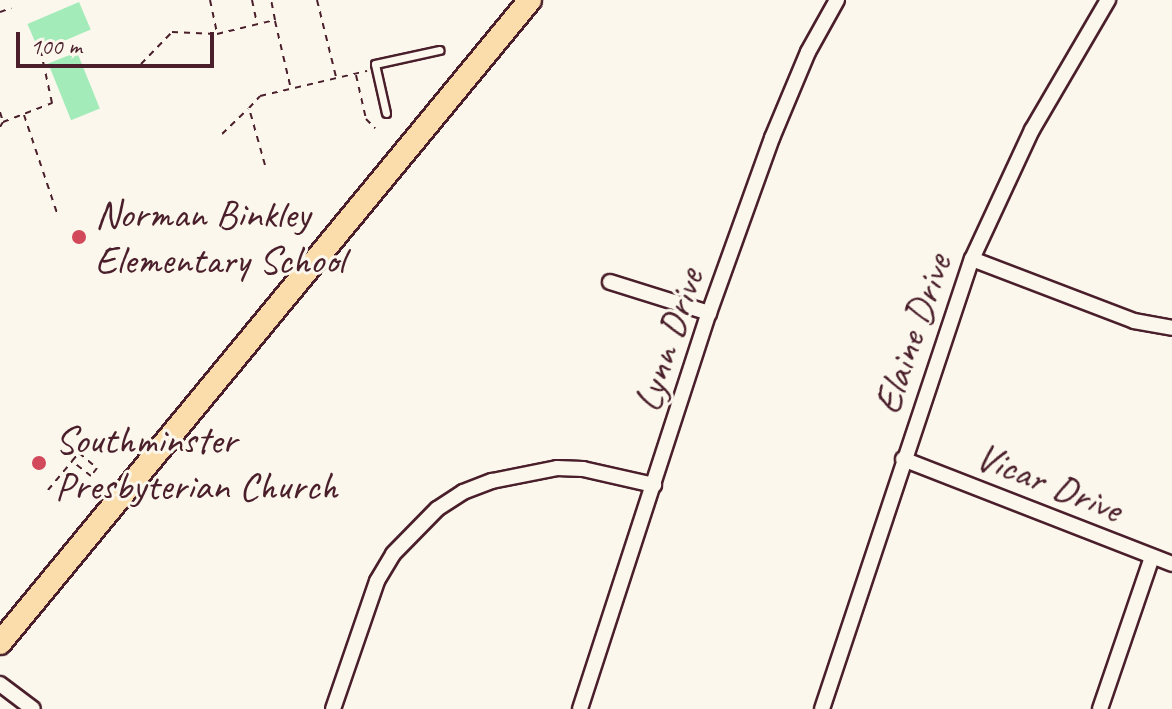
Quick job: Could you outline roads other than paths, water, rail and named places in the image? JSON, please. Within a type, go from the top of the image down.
[{"type":"main road","points":[[0,643],[530,0]]},
{"type":"street","name":"Lynn Drive","points":[[580,709],[709,313],[790,91],[837,0]]},
{"type":"street","name":"Elaine Drive","points":[[822,709],[972,259],[1032,130],[1108,0]]},
{"type":"street","points":[[972,259],[1134,321],[1172,328]]},
{"type":"street","points":[[610,282],[709,313]]},
{"type":"street","name":"Vicar Drive","points":[[903,459],[1172,564]]},
{"type":"street","points":[[333,709],[377,581],[393,554],[437,509],[463,492],[492,481],[557,468],[583,469],[654,485]]},
{"type":"street","points":[[1100,709],[1152,557]]},
{"type":"street","points":[[0,684],[33,709]]},
{"type":"lane","points":[[386,113],[375,64],[439,50]]},
{"type":"place","name":"Norman Binkley Elementary School","points":[[79,237]]},
{"type":"place","name":"Southminster Presbyterian Church","points":[[39,463]]}]
